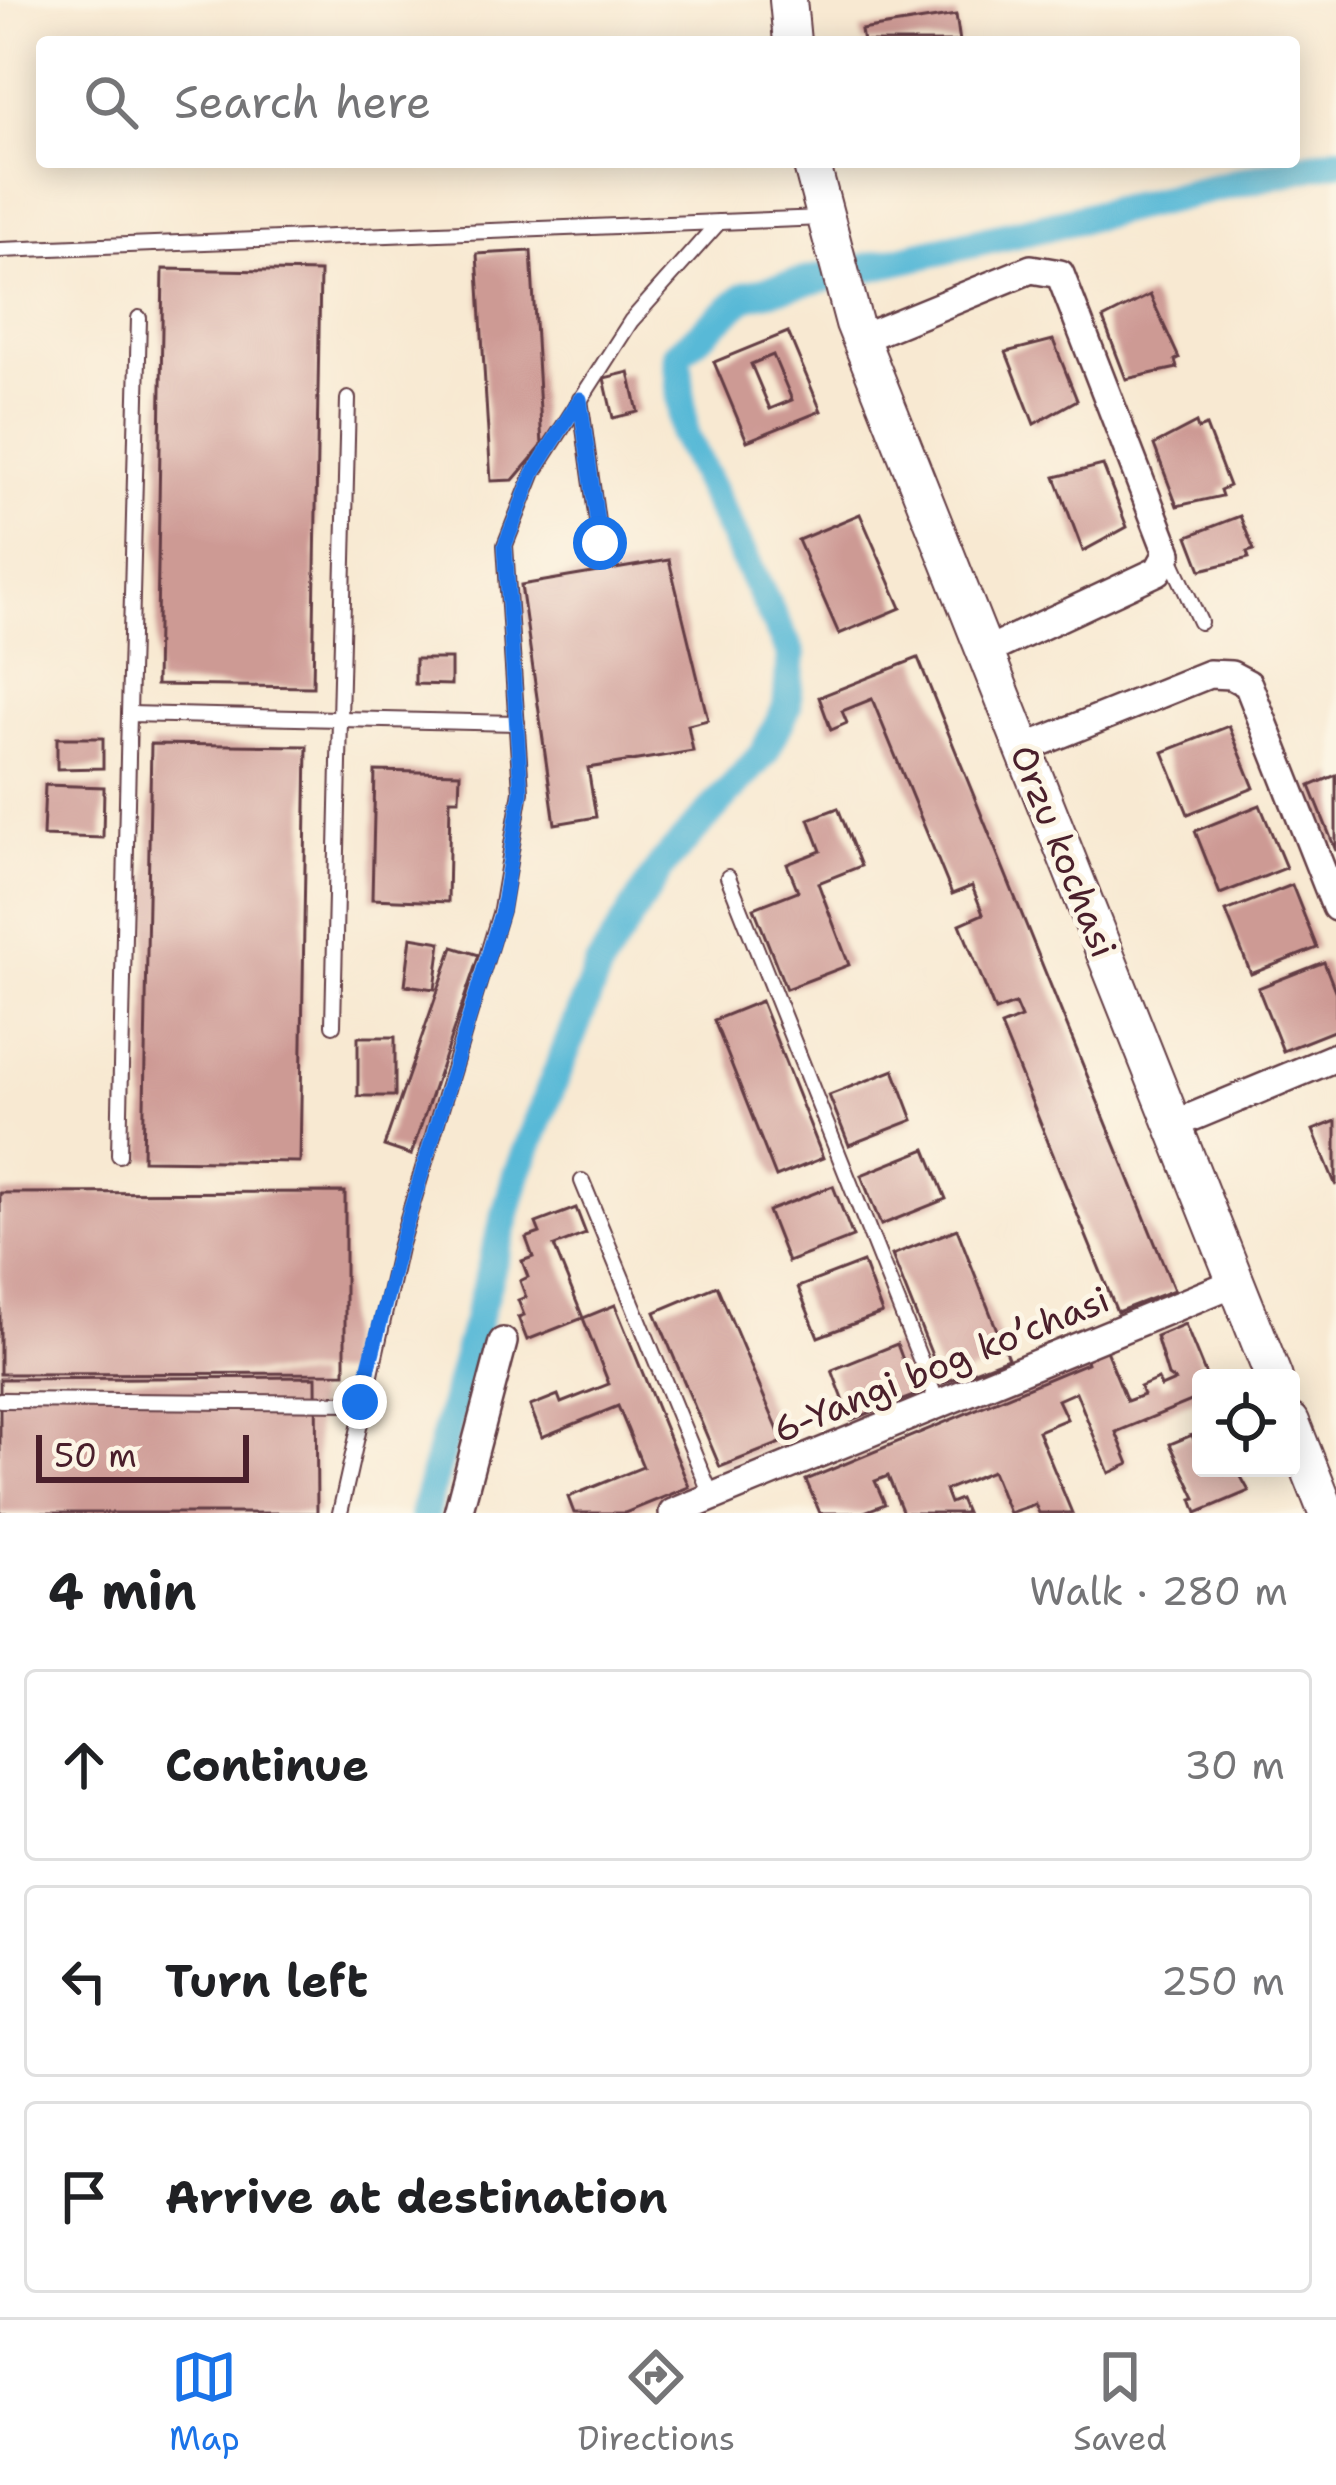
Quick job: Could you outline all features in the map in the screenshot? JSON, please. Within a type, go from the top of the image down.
[{"type":"main road","points":[[788,0],[791,36]]},
{"type":"main road","name":"Orzu kochasi","points":[[812,168],[857,331],[1270,1369]]},
{"type":"main road","points":[[1300,1441],[1329,1503]]},
{"type":"street","points":[[857,331],[1031,269],[1060,274],[1168,553],[1158,572],[985,652]]},
{"type":"street","points":[[1023,749],[1209,674],[1231,675],[1248,684],[1336,907]]},
{"type":"street","points":[[1173,1125],[1336,1058]]},
{"type":"street","name":"6-Yangi bog koʼchasi","points":[[673,1513],[1236,1282]]},
{"type":"street","points":[[458,1513],[503,1342]]},
{"type":"lane","points":[[0,250],[719,222],[825,226]]},
{"type":"lane","points":[[340,1513],[360,1402],[399,1248],[502,910],[521,791],[505,545],[534,472],[631,321],[719,222]]},
{"type":"lane","points":[[119,1155],[139,319]]},
{"type":"lane","points":[[333,1025],[348,399]]},
{"type":"lane","points":[[580,399],[600,543]]},
{"type":"lane","points":[[1168,553],[1200,622]]},
{"type":"lane","points":[[129,714],[517,723]]},
{"type":"lane","points":[[728,877],[938,1404]]},
{"type":"lane","points":[[582,1181],[712,1497]]},
{"type":"lane","points":[[0,1400],[360,1402]]},
{"type":"building","points":[[956,15],[959,36],[862,36],[861,30]]},
{"type":"building","points":[[531,251],[542,446],[513,480],[491,481],[477,254]]},
{"type":"building","points":[[163,269],[320,272],[313,687],[156,685]]},
{"type":"building","points":[[1150,295],[1179,358],[1177,368],[1126,379],[1103,319]]},
{"type":"building","points":[[788,332],[821,411],[747,441],[714,362]],"holes":[[[773,355],[792,400],[770,409],[751,364]]]},
{"type":"building","points":[[1053,340],[1077,400],[1034,424],[1006,352]]},
{"type":"building","points":[[629,372],[638,412],[613,418],[604,378]]},
{"type":"building","points":[[1196,423],[1198,429],[1206,426],[1229,486],[1220,490],[1222,496],[1177,506],[1154,445]]},
{"type":"building","points":[[1103,465],[1127,527],[1083,551],[1055,477]]},
{"type":"building","points":[[860,514],[901,608],[839,634],[798,540]]},
{"type":"building","points":[[1240,516],[1254,550],[1247,552],[1249,558],[1201,570],[1188,536]]},
{"type":"building","points":[[669,560],[708,720],[688,725],[693,751],[588,768],[596,817],[555,824],[521,585]]},
{"type":"building","points":[[918,658],[1174,1290],[1117,1312],[1001,1026],[1021,1018],[1015,1004],[995,1011],[960,924],[983,914],[972,886],[952,894],[872,699],[842,711],[847,723],[831,730],[819,697]]},
{"type":"building","points":[[415,659],[451,659],[451,685],[415,684]]},
{"type":"building","points":[[1229,726],[1254,788],[1188,814],[1163,752]]},
{"type":"building","points":[[57,738],[103,738],[103,768],[57,769]]},
{"type":"building","points":[[151,744],[307,746],[300,1162],[143,1160]]},
{"type":"building","points":[[375,771],[460,773],[459,799],[450,799],[448,902],[372,899]]},
{"type":"building","points":[[1336,775],[1336,851],[1310,786]]},
{"type":"building","points":[[45,785],[104,787],[103,838],[43,836]]},
{"type":"building","points":[[1260,805],[1286,868],[1220,894],[1195,831]]},
{"type":"building","points":[[838,808],[861,866],[818,883],[849,965],[786,989],[754,908],[798,891],[787,864],[821,851],[809,819]]},
{"type":"building","points":[[1292,885],[1317,948],[1251,974],[1226,911]]},
{"type":"building","points":[[411,937],[441,942],[435,989],[405,985]]},
{"type":"building","points":[[453,947],[479,955],[411,1155],[384,1146]]},
{"type":"building","points":[[1324,962],[1336,993],[1336,1030],[1283,1051],[1258,988]]},
{"type":"building","points":[[761,1001],[823,1158],[776,1177],[714,1020]]},
{"type":"building","points":[[358,1037],[395,1037],[395,1096],[358,1096]]},
{"type":"building","points":[[894,1070],[913,1120],[849,1145],[829,1095]]},
{"type":"building","points":[[1336,1121],[1336,1186],[1313,1130]]},
{"type":"building","points":[[926,1149],[946,1199],[881,1225],[861,1175]]},
{"type":"building","points":[[833,1186],[853,1237],[788,1262],[768,1211]]},
{"type":"building","points":[[345,1192],[345,1373],[0,1374],[0,1193]]},
{"type":"building","points":[[576,1208],[586,1234],[554,1246],[583,1318],[527,1340],[518,1317],[524,1315],[518,1300],[526,1297],[520,1281],[528,1277],[522,1261],[533,1257],[526,1238],[540,1233],[536,1223]]},
{"type":"building","points":[[957,1229],[1008,1358],[943,1383],[892,1255]]},
{"type":"building","points":[[863,1262],[882,1313],[818,1337],[798,1287]]},
{"type":"building","points":[[717,1286],[783,1442],[720,1467],[655,1312]]},
{"type":"building","points":[[615,1305],[689,1487],[625,1513],[574,1513],[568,1497],[643,1467],[618,1406],[542,1437],[530,1406],[558,1395],[561,1403],[609,1384],[583,1318]]},
{"type":"building","points":[[1185,1324],[1203,1369],[1192,1369],[1192,1401],[1116,1432],[1129,1464],[1109,1473],[1076,1392],[1058,1400],[1067,1419],[1038,1431],[1072,1513],[1039,1513],[1035,1504],[1009,1513],[992,1471],[945,1490],[950,1503],[960,1499],[966,1513],[903,1513],[888,1476],[875,1481],[885,1504],[862,1513],[820,1513],[806,1480],[1087,1363],[1085,1356],[1105,1348],[1127,1401],[1143,1395],[1140,1387],[1158,1379],[1161,1387],[1175,1381],[1168,1376],[1156,1336]]},
{"type":"building","points":[[897,1344],[916,1395],[851,1420],[832,1370]]},
{"type":"building","points":[[316,1377],[317,1513],[0,1513],[0,1379]]},
{"type":"building","points":[[1192,1435],[1192,1477],[1241,1477],[1249,1491],[1197,1513],[1192,1499],[1196,1498],[1170,1444]]},
{"type":"waterway","points":[[424,1513],[517,1174],[599,966],[662,865],[764,753],[787,707],[791,654],[684,435],[677,354],[747,295],[1336,160]]},
{"type":"route","points":[[360,1402],[399,1248],[502,910],[521,791],[505,545],[534,472],[580,399],[600,543]]}]
